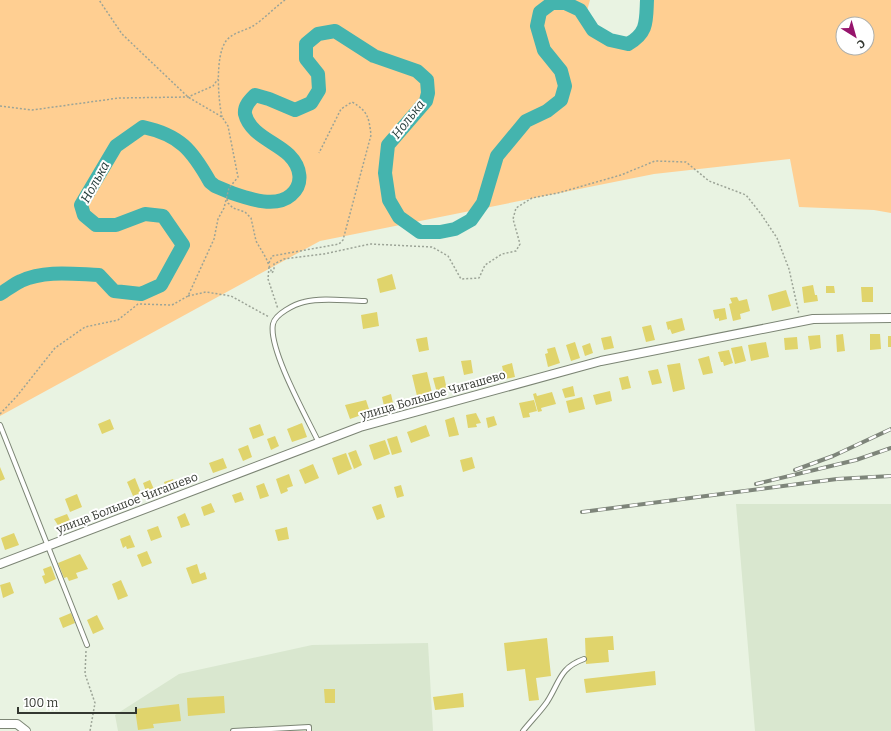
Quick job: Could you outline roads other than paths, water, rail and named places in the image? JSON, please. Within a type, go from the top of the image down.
[{"type":"street","name":"улица Большое Чигашево","points":[[0,564],[360,427],[601,360],[813,319],[891,318]]},
{"type":"street","points":[[0,724],[17,724],[26,731]]},
{"type":"lane","points":[[319,443],[284,370],[274,343],[274,320],[279,315],[303,302],[323,300],[365,301]]},
{"type":"lane","points":[[0,425],[87,645]]},
{"type":"lane","points":[[523,731],[546,702],[559,679],[571,664],[584,659]]},
{"type":"lane","points":[[233,731],[309,727],[309,731]]},
{"type":"waterway","name":"Нолька","points":[[229,192],[252,199],[269,202],[284,199],[295,191],[298,186],[299,175],[293,160],[284,150],[264,138],[252,127],[245,114],[245,108],[255,95],[295,110],[311,103],[319,90],[318,74],[306,59],[306,44],[318,34],[335,31],[374,56],[417,71],[427,80],[428,93],[426,101],[388,145],[385,173],[389,200],[399,217],[420,232],[440,232],[455,229],[471,220],[483,203],[497,156],[526,121],[547,111],[561,100],[565,86],[561,71],[544,50],[537,26],[540,12],[552,3],[565,3],[580,10],[593,30],[610,40],[628,44],[635,40],[643,31],[646,20],[647,0]]},
{"type":"waterway","name":"Нолька","points":[[0,294],[21,281],[40,275],[49,274],[99,275],[114,291],[141,294],[161,285],[183,245],[163,216],[145,214],[116,225],[96,225],[84,215],[81,205],[116,146],[143,127],[156,130],[176,139],[191,153],[210,182],[227,191]]},
{"type":"railway","points":[[795,470],[833,456],[891,429]]},
{"type":"railway","points":[[756,484],[856,460],[891,448]]},
{"type":"railway","points":[[582,512],[837,479],[891,476]]}]
